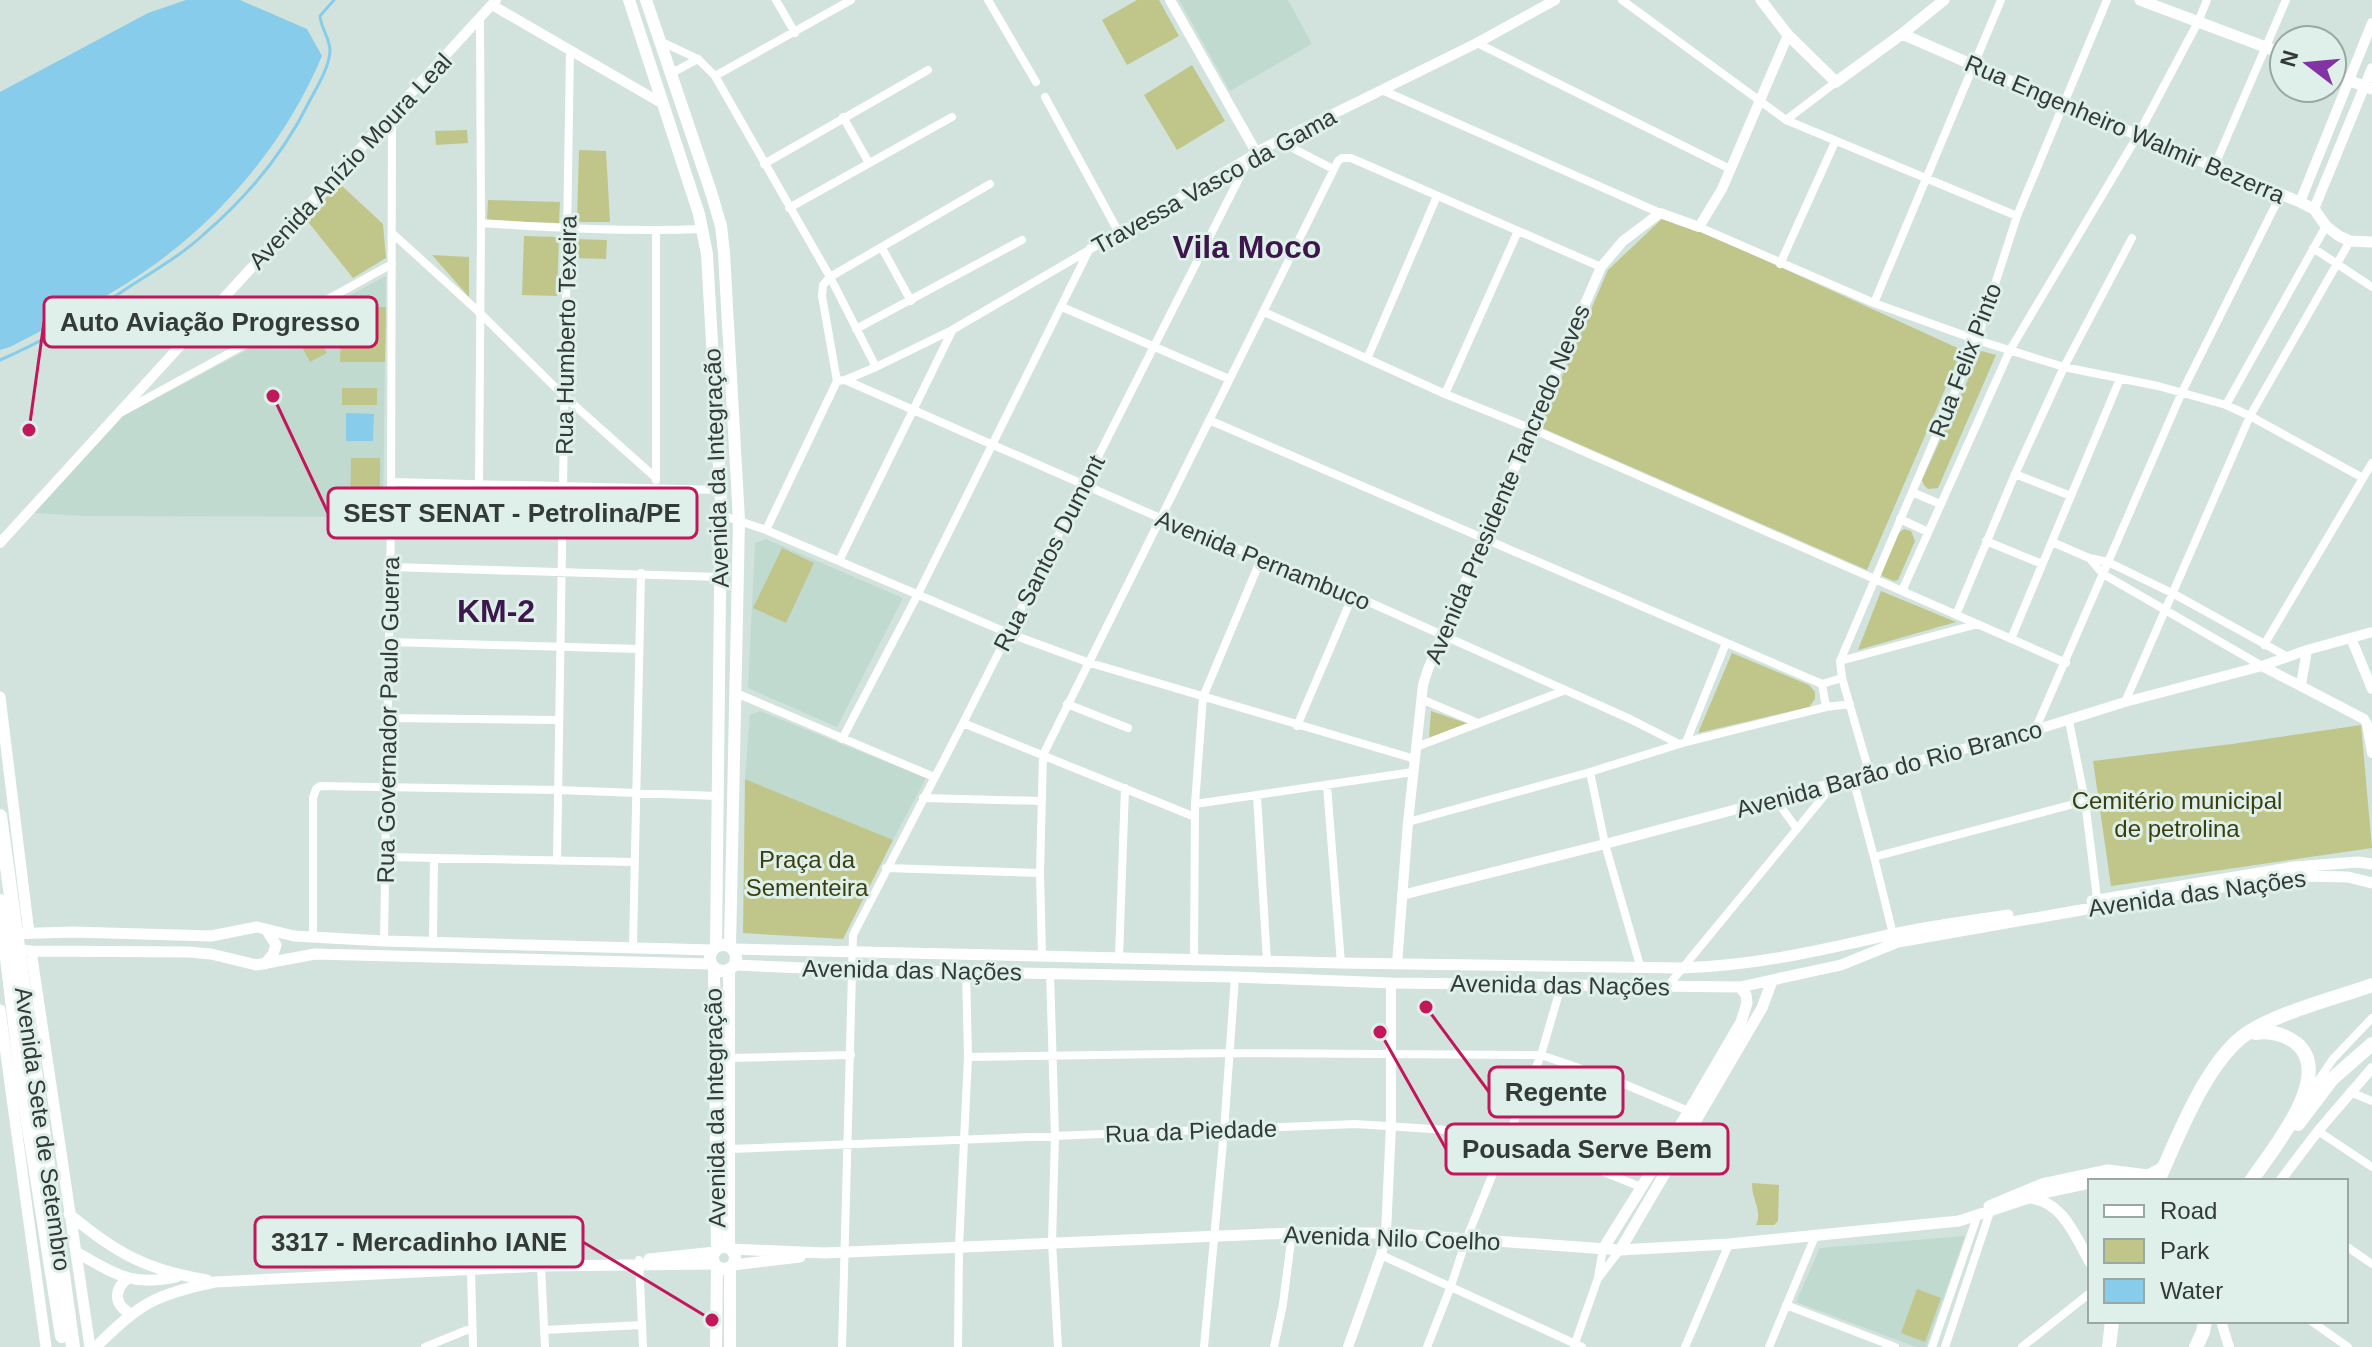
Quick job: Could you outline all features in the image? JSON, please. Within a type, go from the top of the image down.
[{"type":"highway","name":"Avenida Sete de Setembro","points":[[0,816],[73,1347]]},
{"type":"highway","name":"Avenida Sete de Setembro","points":[[0,901],[23,1090],[64,1347]]},
{"type":"highway","points":[[2159,1179],[2208,1077],[2246,1034],[2290,1014],[2372,985]]},
{"type":"highway","points":[[2246,1034],[2281,1035],[2292,1040],[2308,1056],[2307,1090],[2294,1116],[2252,1179]]},
{"type":"highway","points":[[2261,1179],[2332,1079],[2372,1044]]},
{"type":"highway","points":[[59,1239],[76,1252]]},
{"type":"highway","points":[[2109,1347],[2111,1323]]},
{"type":"highway","points":[[2111,1323],[2117,1347]]},
{"type":"main road","name":"Avenida da Integração","points":[[629,0],[703,229],[709,275],[721,515],[713,957],[723,1258],[730,1347]]},
{"type":"main road","name":"Avenida da Integração","points":[[646,0],[711,192],[721,226],[724,253],[739,520],[732,948]]},
{"type":"main road","points":[[1761,0],[1788,35],[1836,82],[1944,0]]},
{"type":"main road","points":[[2140,0],[2267,47]]},
{"type":"main road","name":"Rua Engenheiro Walmir Bezerra","points":[[1902,34],[2300,202],[2314,209],[2326,226],[2344,239]]},
{"type":"main road","points":[[2349,81],[2368,88]]},
{"type":"main road","points":[[685,171],[696,172],[702,165]]},
{"type":"main road","points":[[693,199],[699,193],[711,192]]},
{"type":"main road","points":[[2344,239],[2372,242]]},
{"type":"main road","points":[[0,697],[29,933]]},
{"type":"main road","name":"Avenida das Nações","points":[[732,968],[1235,977],[1391,983],[1740,987],[1841,965],[1898,942],[2098,903],[2294,867],[2358,862],[2372,864]]},
{"type":"main road","name":"Avenida das Nações","points":[[732,948],[1682,968],[1726,966],[1810,954],[1893,934],[2305,876],[2348,877],[2372,883]]},
{"type":"main road","points":[[0,934],[211,936],[248,927],[294,936],[384,941],[633,946],[713,957],[722,971],[732,968],[737,957],[732,948],[723,945],[713,957]]},
{"type":"main road","points":[[265,964],[276,945],[266,929]]},
{"type":"main road","points":[[0,948],[50,952],[188,952],[211,954],[244,964],[265,964],[315,954],[713,957]]},
{"type":"main road","name":"Avenida Sete de Setembro","points":[[31,951],[69,1214],[93,1347]]},
{"type":"main road","points":[[36,977],[39,963],[50,952]]},
{"type":"main road","points":[[1300,979],[1301,962]]},
{"type":"main road","points":[[1480,966],[1487,972],[1481,983]]},
{"type":"main road","name":"Avenida da Integração","points":[[716,1347],[730,1149],[732,968]]},
{"type":"main road","points":[[1603,1249],[1641,1187],[1694,1114],[1762,1008],[1772,981]]},
{"type":"main road","points":[[1620,1250],[1746,1012],[1746,995],[1740,987]]},
{"type":"main road","name":"Avenida Sete de Setembro","points":[[0,1010],[46,1347]]},
{"type":"main road","name":"Avenida Nilo Coelho","points":[[1959,1221],[2042,1184],[2108,1170],[2148,1175],[2161,1168],[2168,1159]]},
{"type":"main road","name":"Avenida Nilo Coelho","points":[[541,1266],[1292,1233],[1386,1233],[1620,1250],[1729,1244],[1959,1221],[2029,1198],[2088,1183]]},
{"type":"main road","points":[[2029,1198],[2056,1209],[2088,1259]]},
{"type":"main road","points":[[69,1214],[118,1251],[154,1269],[215,1282]]},
{"type":"main road","points":[[76,1252],[128,1278],[156,1281],[180,1276]]},
{"type":"main road","points":[[93,1347],[152,1300],[166,1293],[215,1282],[541,1266]]},
{"type":"main road","points":[[128,1278],[118,1288],[117,1298],[120,1307],[131,1314]]},
{"type":"street","points":[[776,0],[795,33]]},
{"type":"street","points":[[715,76],[851,0]]},
{"type":"street","points":[[988,0],[1036,82]]},
{"type":"street","points":[[1170,0],[1254,154]]},
{"type":"street","name":"Travessa Vasco da Gama","points":[[841,380],[876,367],[952,330],[1254,154],[1477,43],[1555,0]]},
{"type":"street","points":[[1622,0],[1786,120],[2017,216]]},
{"type":"street","points":[[1874,303],[2001,0]]},
{"type":"street","name":"Rua Felix Pinto","points":[[1870,775],[1840,661],[1977,340],[2017,216],[2107,0]]},
{"type":"street","points":[[1902,591],[2010,350],[2138,135],[2207,0]]},
{"type":"street","points":[[2214,167],[2286,0]]},
{"type":"street","points":[[494,2],[663,104]]},
{"type":"street","name":"Avenida Anízio Moura Leal","points":[[0,543],[4,534],[494,2]]},
{"type":"street","points":[[479,484],[480,20]]},
{"type":"street","points":[[2300,202],[2372,23]]},
{"type":"street","points":[[1699,227],[1722,189],[1788,35]]},
{"type":"street","points":[[660,41],[698,59],[715,76],[830,277],[876,367]]},
{"type":"street","points":[[1477,43],[1730,169]]},
{"type":"street","name":"Rua Humberto Texeira","points":[[557,861],[570,50]]},
{"type":"street","points":[[670,74],[698,59]]},
{"type":"street","points":[[2314,209],[2368,88],[2372,68]]},
{"type":"street","points":[[764,164],[928,70]]},
{"type":"street","points":[[1786,120],[1836,82]]},
{"type":"street","points":[[1382,90],[1660,213],[1874,303],[2064,367],[2182,392],[2226,405],[2363,478]]},
{"type":"street","points":[[1045,97],[1118,231]]},
{"type":"street","name":"Rua Governador Paulo Guerra","points":[[384,941],[391,482],[392,115]]},
{"type":"street","points":[[843,117],[869,163]]},
{"type":"street","points":[[789,208],[952,117]]},
{"type":"street","points":[[1279,141],[1336,165]]},
{"type":"street","points":[[1780,264],[1835,142]]},
{"type":"street","name":"Rua Santos Dumont","points":[[842,1347],[853,935],[1254,154]]},
{"type":"street","points":[[1042,955],[1040,873],[1043,755],[1336,165],[1342,158],[1351,158],[1601,267]]},
{"type":"street","points":[[766,530],[841,380],[822,296],[823,285],[830,277],[990,184]]},
{"type":"street","points":[[2035,730],[2182,392],[2281,194]]},
{"type":"street","points":[[1367,359],[1437,196]]},
{"type":"street","name":"Avenida Presidente Tancredo Neves","points":[[1397,964],[1408,822],[1425,677],[1601,267],[1623,241],[1660,213]]},
{"type":"street","points":[[481,223],[567,229],[703,229]]},
{"type":"street","points":[[2226,405],[2326,226]]},
{"type":"street","points":[[656,231],[656,489]]},
{"type":"street","points":[[1445,394],[1518,231]]},
{"type":"street","points":[[392,233],[479,312],[564,396],[656,478]]},
{"type":"street","points":[[1956,615],[2064,367],[2132,238]]},
{"type":"street","points":[[2125,702],[2250,416],[2337,264],[2344,239]]},
{"type":"street","points":[[856,329],[1022,240]]},
{"type":"street","points":[[882,248],[911,301]]},
{"type":"street","points":[[842,739],[918,594],[1090,248]]},
{"type":"street","points":[[2313,248],[2372,287]]},
{"type":"street","points":[[117,414],[392,264]]},
{"type":"street","points":[[1062,307],[1229,379]]},
{"type":"street","points":[[1264,312],[1445,394],[1532,429],[2066,663]]},
{"type":"street","points":[[839,561],[952,330]]},
{"type":"street","points":[[2011,639],[2120,379]]},
{"type":"street","name":"Avenida Pernambuco","points":[[841,380],[1160,518],[1353,595],[1682,743]]},
{"type":"street","points":[[1209,420],[1822,684],[1842,678]]},
{"type":"street","points":[[2247,658],[2261,643],[2372,463]]},
{"type":"street","points":[[2015,474],[2071,496]]},
{"type":"street","points":[[391,482],[720,490]]},
{"type":"street","points":[[1912,492],[1940,504]]},
{"type":"street","points":[[721,515],[766,530],[1008,633],[1087,662],[1415,759]]},
{"type":"street","points":[[1900,519],[1928,532]]},
{"type":"street","points":[[1986,541],[2042,564]]},
{"type":"street","points":[[2052,542],[2089,558],[2108,562],[2174,594],[2288,657]]},
{"type":"street","points":[[2089,558],[2103,574],[2247,658],[2364,719],[2372,749]]},
{"type":"street","points":[[1194,959],[1195,804],[1203,697],[1261,559]]},
{"type":"street","points":[[390,567],[721,577]]},
{"type":"street","points":[[633,946],[641,573]]},
{"type":"street","points":[[1297,726],[1353,595]]},
{"type":"street","points":[[1840,661],[1978,624]]},
{"type":"street","name":"Avenida Barão do Rio Branco","points":[[1402,895],[1870,775],[2069,721],[2125,702],[2262,666],[2372,632]]},
{"type":"street","points":[[2351,638],[2372,689]]},
{"type":"street","points":[[389,642],[639,649]]},
{"type":"street","points":[[1682,743],[1726,643]]},
{"type":"street","points":[[2301,685],[2307,650]]},
{"type":"street","points":[[1822,684],[1826,707]]},
{"type":"street","points":[[1416,747],[1563,691]]},
{"type":"street","points":[[736,693],[934,777]]},
{"type":"street","points":[[1421,699],[1478,723]]},
{"type":"street","points":[[1067,704],[1128,728]]},
{"type":"street","points":[[1408,822],[1682,743],[1826,707],[1850,704]]},
{"type":"street","points":[[388,718],[559,720]]},
{"type":"street","points":[[2069,721],[2085,801],[2098,903]]},
{"type":"street","points":[[963,723],[1195,817]]},
{"type":"street","points":[[1195,804],[1413,772]]},
{"type":"street","points":[[1590,772],[1605,844],[1641,969]]},
{"type":"street","points":[[1853,779],[1893,934]]},
{"type":"street","points":[[1667,987],[1833,785]]},
{"type":"street","points":[[313,937],[313,798],[320,786],[717,796]]},
{"type":"street","points":[[1327,786],[1341,963]]},
{"type":"street","points":[[1119,957],[1125,788]]},
{"type":"street","points":[[1257,796],[1267,961]]},
{"type":"street","points":[[923,798],[1042,801]]},
{"type":"street","points":[[1776,800],[1797,829]]},
{"type":"street","points":[[1874,857],[2085,801]]},
{"type":"street","points":[[386,857],[634,862]]},
{"type":"street","points":[[433,941],[434,858]]},
{"type":"street","points":[[886,868],[1040,873]]},
{"type":"street","points":[[958,1347],[959,1246],[968,1057],[966,972]]},
{"type":"street","points":[[1050,973],[1055,1136],[1052,1242],[1058,1347]]},
{"type":"street","points":[[1204,1347],[1235,977]]},
{"type":"street","points":[[1348,1347],[1386,1233],[1391,1125],[1391,983]]},
{"type":"street","points":[[1427,1347],[1466,1240],[1541,1055],[1561,986]]},
{"type":"street","points":[[2294,1116],[2333,1059],[2372,1018]]},
{"type":"street","points":[[968,1057],[1230,1053],[1541,1055],[1617,1081],[1694,1114]]},
{"type":"street","points":[[729,1058],[851,1055]]},
{"type":"street","points":[[2282,1179],[2372,1068]]},
{"type":"street","points":[[2350,1092],[2372,1101]]},
{"type":"street","name":"Rua da Piedade","points":[[730,1149],[1391,1125],[1509,1134],[1641,1187]]},
{"type":"street","points":[[2318,1131],[2372,1167]]},
{"type":"street","points":[[1945,1347],[1990,1212]]},
{"type":"street","points":[[1932,1347],[1977,1217]]},
{"type":"street","points":[[1274,1347],[1292,1233]]},
{"type":"street","points":[[1769,1347],[1816,1234]]},
{"type":"street","points":[[1685,1347],[1729,1244]]},
{"type":"street","points":[[2348,1247],[2372,1264]]},
{"type":"street","points":[[1381,1255],[1577,1346],[1598,1278],[1603,1249]]},
{"type":"street","points":[[1598,1278],[1620,1250]]},
{"type":"street","points":[[639,1263],[643,1347]]},
{"type":"street","points":[[541,1266],[545,1347]]},
{"type":"street","points":[[471,1270],[473,1347]]},
{"type":"street","points":[[2022,1347],[2088,1295]]},
{"type":"street","points":[[1786,1305],[1895,1347]]},
{"type":"street","points":[[2222,1323],[2229,1347]]},
{"type":"street","points":[[2314,1323],[2348,1347]]},
{"type":"street","points":[[544,1330],[642,1325]]},
{"type":"street","points":[[425,1347],[472,1328]]},
{"type":"street","points":[[1866,1347],[1870,1337]]},
{"type":"shaded area","points":[[1179,0],[1288,0],[1312,44],[1230,91]]},
{"type":"shaded area","points":[[386,276],[383,517],[82,516],[34,513],[119,418]]},
{"type":"shaded area","points":[[766,539],[903,598],[837,727],[748,688],[755,543]]},
{"type":"shaded area","points":[[760,711],[926,778],[893,840],[745,779],[750,715]]},
{"type":"shaded area","points":[[1965,1236],[1926,1347],[1916,1347],[1796,1302],[1820,1248]]},
{"type":"green space","points":[[1137,0],[1159,0],[1179,36],[1127,65],[1102,20]]},
{"type":"green space","points":[[1192,65],[1225,121],[1177,150],[1144,95]]},
{"type":"green space","points":[[467,130],[468,143],[436,145],[435,131]]},
{"type":"green space","points":[[579,150],[606,151],[610,222],[577,222]]},
{"type":"green space","points":[[340,184],[383,224],[386,258],[353,278],[305,218]]},
{"type":"green space","points":[[488,200],[560,202],[559,223],[487,221]]},
{"type":"green space","points":[[1666,215],[1962,350],[1867,570],[1540,427],[1608,270]]},
{"type":"green space","points":[[524,236],[559,237],[557,296],[522,295]]},
{"type":"green space","points":[[573,239],[607,240],[606,259],[572,258]]},
{"type":"green space","points":[[432,255],[469,257],[469,297]]},
{"type":"green space","points":[[342,307],[386,307],[385,362],[340,362]]},
{"type":"green space","points":[[311,323],[327,353],[310,362],[294,332]]},
{"type":"green space","points":[[1981,351],[1996,355],[1938,488],[1928,489],[1922,480]]},
{"type":"green space","points":[[342,388],[377,388],[377,405],[342,405]]},
{"type":"green space","points":[[351,458],[380,458],[380,513],[350,513]]},
{"type":"green space","points":[[1904,529],[1911,531],[1915,541],[1898,580],[1894,581],[1881,573],[1897,534]]},
{"type":"green space","points":[[782,548],[814,563],[786,623],[753,608]]},
{"type":"green space","points":[[1881,591],[1956,622],[1858,650]]},
{"type":"green space","points":[[1732,653],[1809,685],[1815,692],[1815,699],[1809,707],[1698,733]]},
{"type":"green space","points":[[1431,711],[1472,725],[1429,739]]},
{"type":"green space","name":"Cemitério municipal de petrolina","points":[[2361,725],[2372,848],[2111,886],[2093,761]]},
{"type":"green space","name":"Praça da Sementeira","points":[[745,779],[893,840],[843,939],[743,933]]},
{"type":"green space","points":[[1752,1183],[1779,1185],[1778,1221],[1774,1225],[1756,1225],[1758,1215]]},
{"type":"green space","points":[[1917,1289],[1941,1298],[1925,1342],[1901,1333]]},
{"type":"water","points":[[186,0],[240,0],[307,29],[322,56],[307,88],[270,148],[225,203],[199,228],[128,283],[0,350],[0,92],[148,13]]},
{"type":"water","points":[[346,413],[374,414],[373,441],[346,441]]},
{"type":"waterway","points":[[0,360],[78,320],[174,258],[219,221],[249,190],[288,139],[322,77],[330,51],[320,16],[334,0]]},
{"type":"place","name":"SEST SENAT - Petrolina/PE","points":[[273,396]]},
{"type":"place","name":"Auto Aviação Progresso","points":[[29,430]]},
{"type":"place","name":"Regente","points":[[1426,1007]]},
{"type":"place","name":"Pousada Serve Bem","points":[[1380,1032]]},
{"type":"place","name":"3317 - Mercadinho IANE","points":[[712,1320]]},
{"type":"district","name":"Vila Moco","points":[[1247,247]]},
{"type":"district","name":"KM-2","points":[[496,611]]}]
